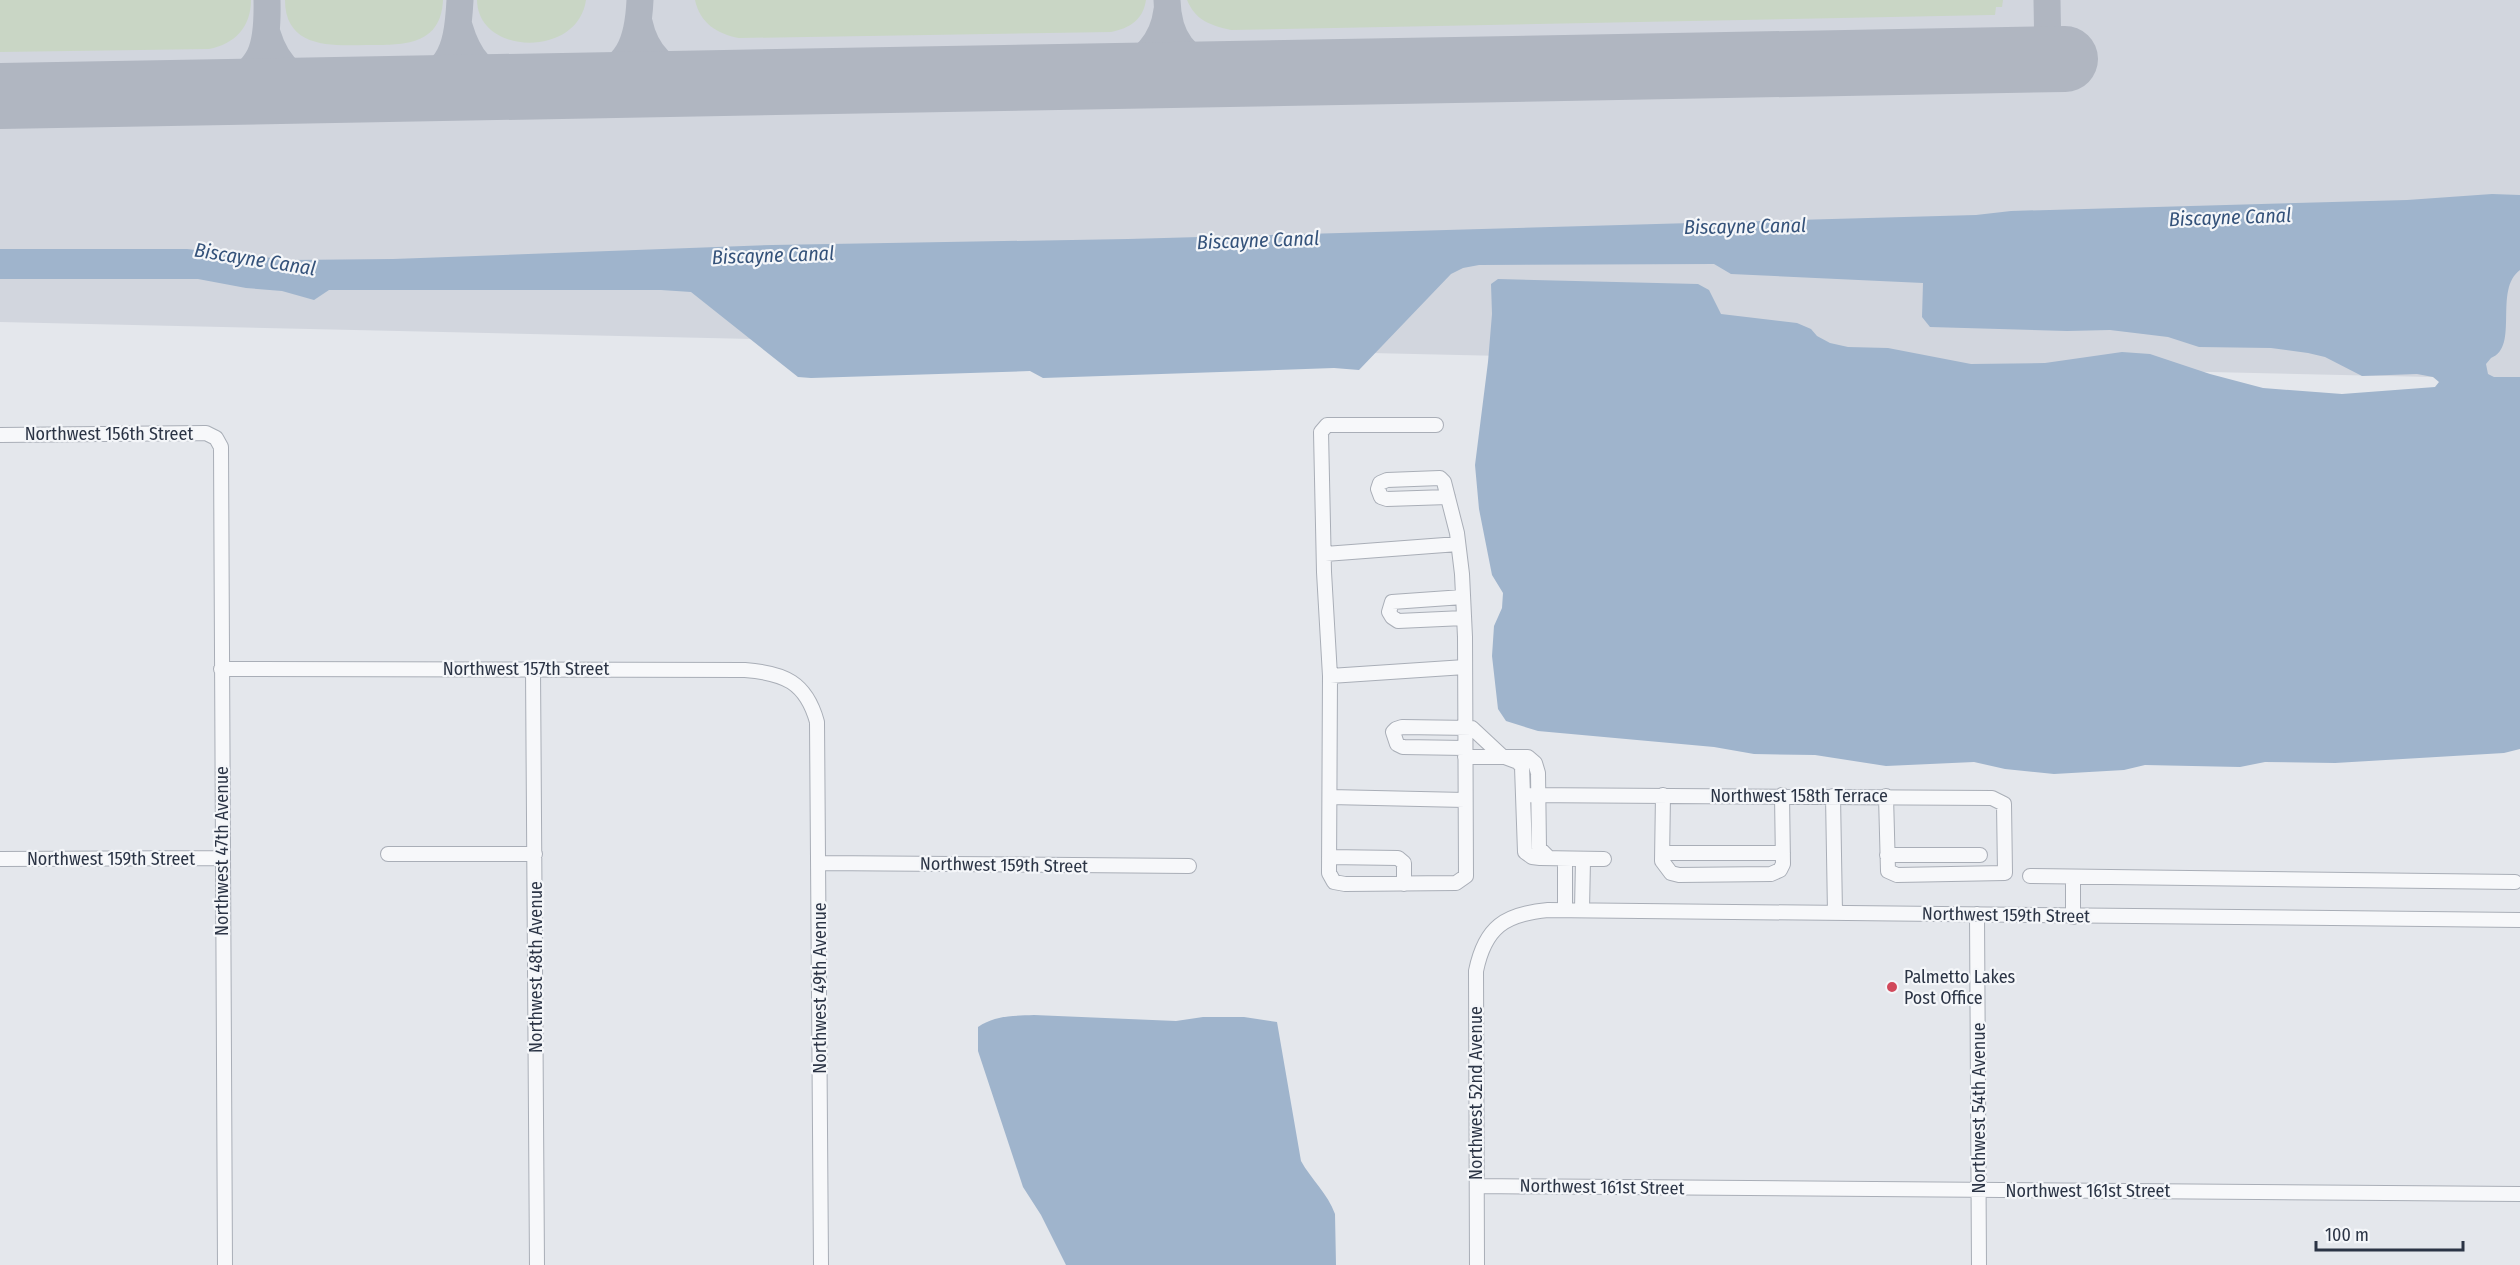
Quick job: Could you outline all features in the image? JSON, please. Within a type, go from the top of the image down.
[{"type":"street","points":[[1436,425],[1327,425],[1322,432],[1324,554],[1330,676],[1329,873],[1334,882],[1345,884],[1456,884],[1466,876],[1464,618],[1458,544],[1448,497]]},
{"type":"street","name":"Northwest 156th Street","points":[[0,435],[206,433],[216,438]]},
{"type":"street","name":"Northwest 47th Avenue","points":[[216,438],[221,447],[220,669],[225,1265]]},
{"type":"street","points":[[1324,554],[1458,544]]},
{"type":"street","points":[[1463,597],[1392,602],[1389,612],[1398,621],[1464,618]]},
{"type":"street","points":[[1330,676],[1465,667]]},
{"type":"street","name":"Northwest 157th Street","points":[[220,669],[767,672],[782,676],[795,684],[805,694],[814,712]]},
{"type":"street","name":"Northwest 48th Avenue","points":[[533,669],[537,1265]]},
{"type":"street","name":"Northwest 49th Avenue","points":[[814,712],[817,739],[819,863],[821,1265]]},
{"type":"street","points":[[1549,858],[1539,848],[1538,773],[1535,763],[1528,757],[1502,756],[1403,747],[1397,744],[1393,732],[1402,727],[1472,728],[1502,756],[1518,762],[1522,767],[1523,849],[1532,856],[1549,858],[1583,860],[1604,859]]},
{"type":"street","name":"Northwest 158th Terrace","points":[[1523,795],[1886,796],[1992,798],[2004,804],[2005,873],[1897,875],[1888,871],[1887,855]]},
{"type":"street","points":[[1663,795],[1662,861],[1671,873],[1679,875],[1777,873],[1783,864],[1782,795]]},
{"type":"street","points":[[1833,796],[1834,913]]},
{"type":"street","points":[[1886,796],[1887,855],[1980,855]]},
{"type":"street","points":[[1330,797],[1465,800]]},
{"type":"street","points":[[1663,853],[1783,853]]},
{"type":"street","points":[[388,854],[535,854]]},
{"type":"street","name":"Northwest 159th Street","points":[[0,859],[222,858]]},
{"type":"street","points":[[1329,858],[1398,858],[1404,863],[1404,884]]},
{"type":"street","points":[[1565,859],[1565,910]]},
{"type":"street","points":[[1582,910],[1583,860]]},
{"type":"street","name":"Northwest 159th Street","points":[[819,863],[1189,867]]},
{"type":"street","points":[[2030,876],[2515,882]]},
{"type":"street","points":[[2073,878],[2073,917]]},
{"type":"street","name":"Northwest 159th Street","points":[[1497,927],[1509,918],[1526,912],[1565,910],[2520,920]]},
{"type":"street","name":"Northwest 54th Avenue","points":[[1977,914],[1979,1265]]},
{"type":"street","name":"Northwest 52nd Avenue","points":[[1477,1265],[1476,970],[1479,954],[1487,938],[1497,927]]},
{"type":"street","name":"Northwest 161st Street","points":[[1477,1186],[2520,1194]]},
{"type":"shaded area","points":[[0,0],[2520,0],[2520,379],[0,322]]},
{"type":"green space","points":[[0,0],[251,0],[248,18],[240,33],[227,43],[209,49],[0,52]]},
{"type":"green space","points":[[285,0],[443,0],[441,15],[435,27],[427,35],[417,40],[393,45],[339,45],[312,41],[301,36],[287,16]]},
{"type":"green space","points":[[477,0],[586,0],[579,19],[566,32],[548,40],[529,43],[510,40],[493,32],[482,18]]},
{"type":"green space","points":[[695,0],[1146,0],[1139,18],[1124,28],[1111,32],[739,38],[724,34],[705,21]]},
{"type":"green space","points":[[1187,0],[2003,0],[2002,7],[1996,7],[1995,15],[1231,30],[1204,21],[1195,13]]},
{"type":"water","name":"Biscayne Canal","points":[[2492,194],[2520,195],[2520,270],[2512,279],[2508,291],[2504,342],[2499,352],[2486,364],[2488,374],[2494,377],[2520,377],[2520,749],[2504,753],[2335,763],[2265,762],[2240,767],[2145,765],[2124,770],[2054,774],[2005,769],[1974,762],[1886,766],[1815,755],[1754,754],[1714,747],[1538,731],[1506,721],[1498,709],[1492,656],[1494,626],[1502,608],[1503,593],[1492,575],[1479,509],[1475,465],[1488,362],[1492,314],[1491,284],[1498,279],[1698,284],[1709,290],[1721,314],[1797,323],[1811,329],[1817,336],[1830,343],[1848,347],[1888,348],[1971,364],[2045,363],[2122,352],[2150,354],[2210,374],[2263,388],[2342,394],[2435,387],[2439,382],[2433,377],[2417,374],[2362,376],[2325,357],[2308,353],[2271,348],[2199,347],[2168,337],[2110,330],[1930,327],[1922,317],[1923,283],[1731,274],[1714,264],[1479,265],[1463,268],[1451,274],[1359,370],[1334,368],[1043,378],[1030,371],[798,377],[691,292],[661,290],[329,290],[314,300],[282,291],[246,288],[198,279],[0,279],[0,249],[187,249],[291,260],[393,259],[772,245],[1128,239],[1976,215],[2011,211],[2407,200]]},
{"type":"water","points":[[1034,1015],[1176,1021],[1203,1017],[1244,1017],[1277,1022],[1301,1161],[1335,1214],[1336,1265],[1066,1265],[1041,1215],[1023,1187],[978,1051],[978,1027],[998,1018]]},
{"type":"taxiway","points":[[218,92],[245,75],[260,55],[266,31],[267,0]]},
{"type":"taxiway","points":[[391,89],[426,78],[446,61],[456,36],[460,0]]},
{"type":"taxiway","points":[[587,85],[622,61],[637,29],[640,0]]},
{"type":"taxiway","points":[[1167,0],[1171,26],[1181,46],[1197,61],[1220,74]]},
{"type":"taxiway","points":[[2047,0],[2048,59]]},
{"type":"taxiway","points":[[1114,76],[1134,64],[1150,50],[1161,32],[1167,10]]},
{"type":"taxiway","points":[[639,22],[646,44],[658,60],[674,73],[694,83]]},
{"type":"taxiway","points":[[459,26],[467,48],[478,64],[485,71],[515,87]]},
{"type":"taxiway","points":[[267,33],[277,57],[292,73],[311,84],[336,90]]},
{"type":"runway","points":[[0,96],[2065,59]]},
{"type":"place","name":"Palmetto Lakes Post Office","points":[[1892,987]]}]
